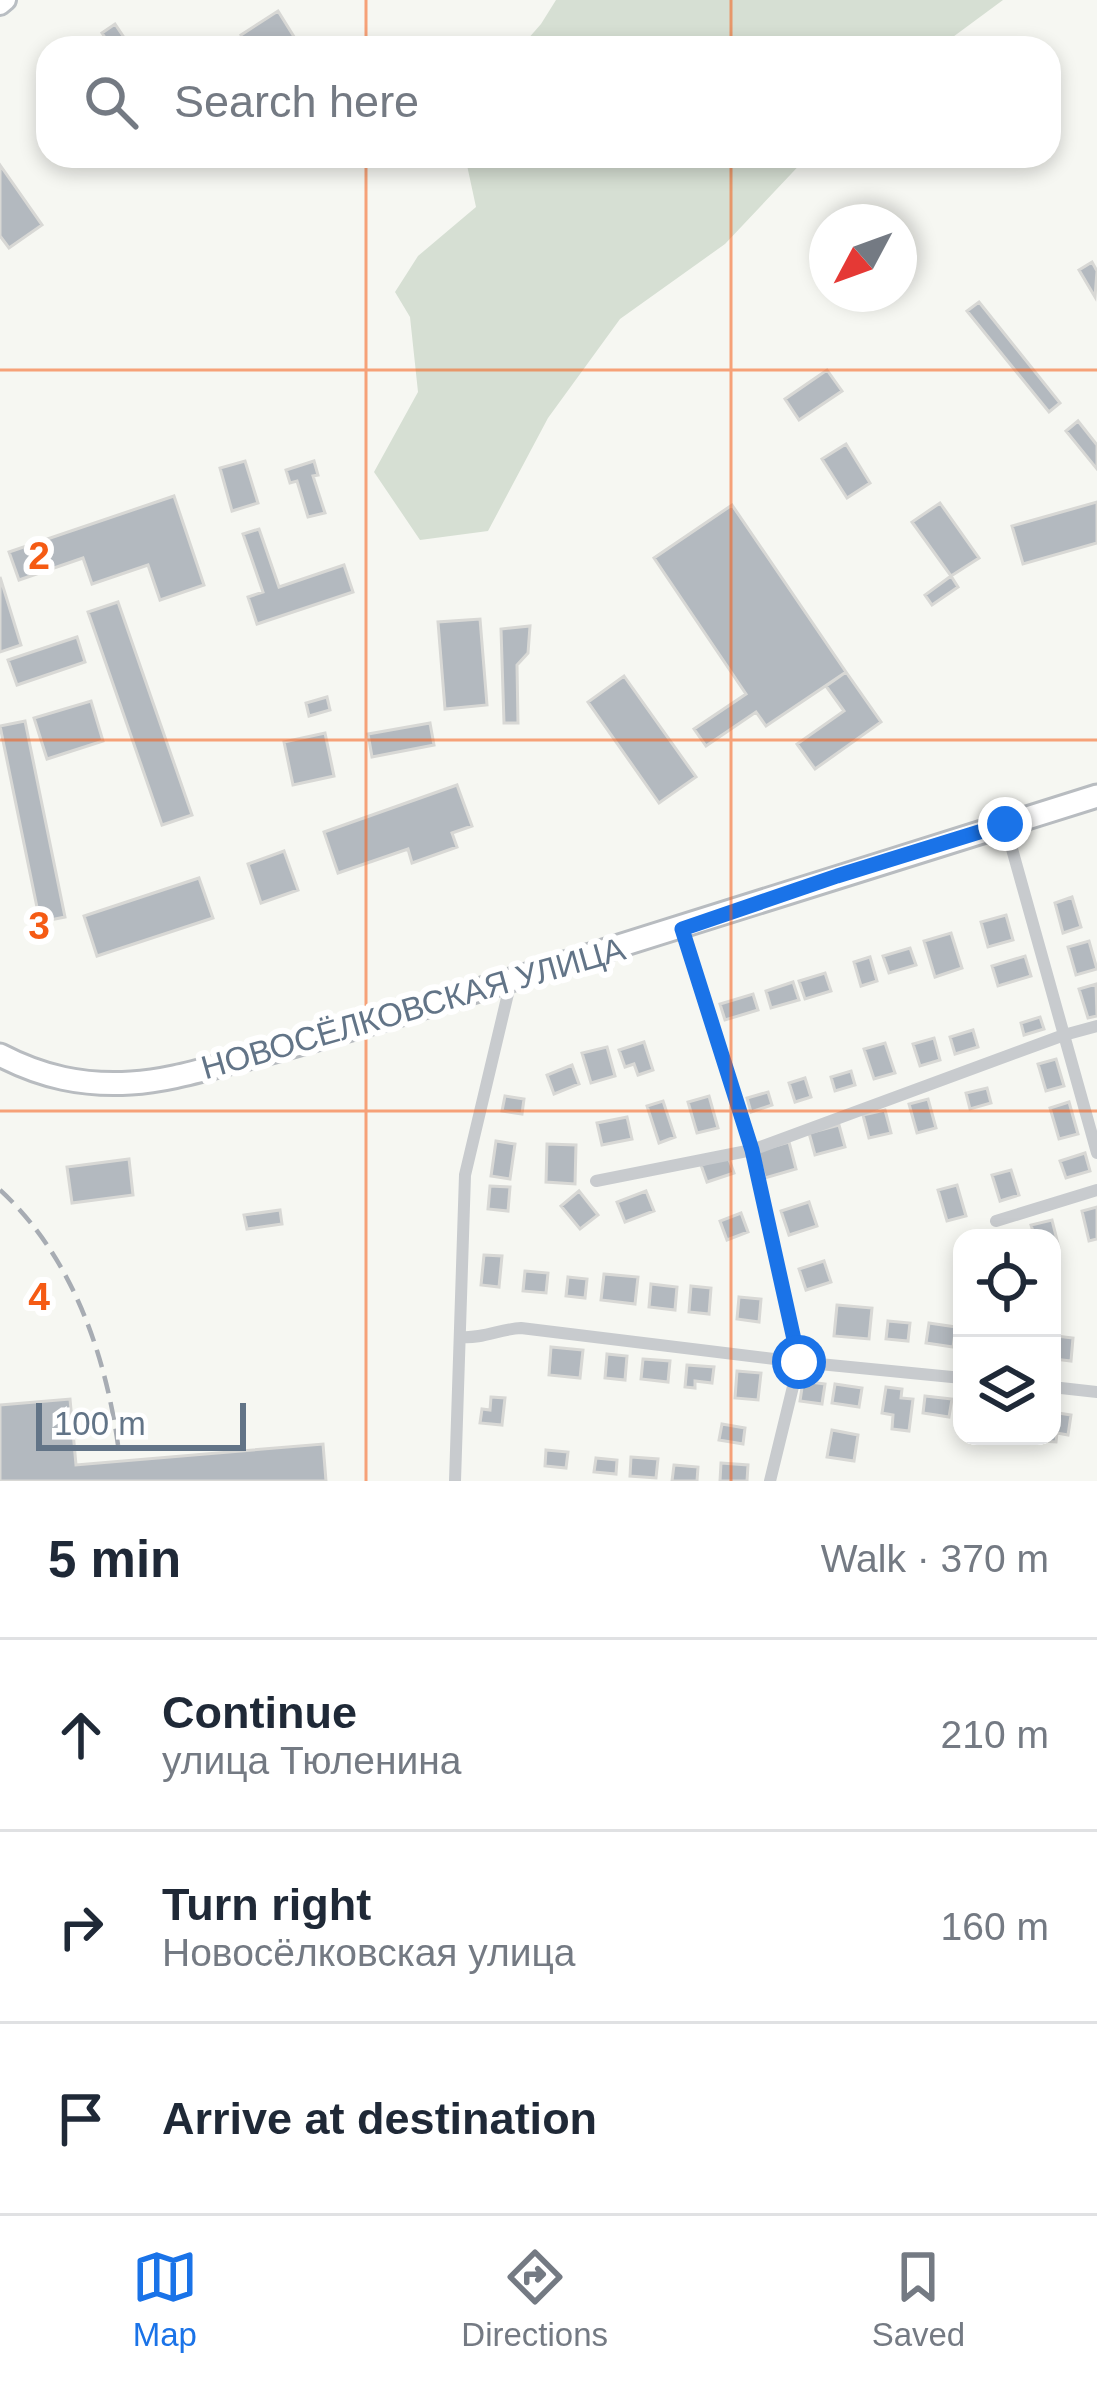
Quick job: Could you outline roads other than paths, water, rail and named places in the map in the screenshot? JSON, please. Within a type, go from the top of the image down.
[{"type":"main road","name":"НОВОСЁЛКОВСКАЯ УЛИЦА","points":[[0,1055],[63,1080],[132,1084],[167,1079],[308,1043],[1097,796]]},
{"type":"street","points":[[1005,824],[1097,1153]]},
{"type":"street","points":[[682,929],[752,1150],[799,1362],[770,1481]]},
{"type":"street","points":[[455,1481],[465,1175],[511,981]]},
{"type":"street","points":[[596,1181],[752,1150],[1097,1026]]},
{"type":"street","points":[[996,1221],[1097,1190]]},
{"type":"street","points":[[460,1337],[521,1328],[953,1377]]},
{"type":"street","points":[[1061,1388],[1097,1392]]},
{"type":"railway","points":[[0,1190],[47,1244],[81,1307],[104,1375],[118,1445]]}]
